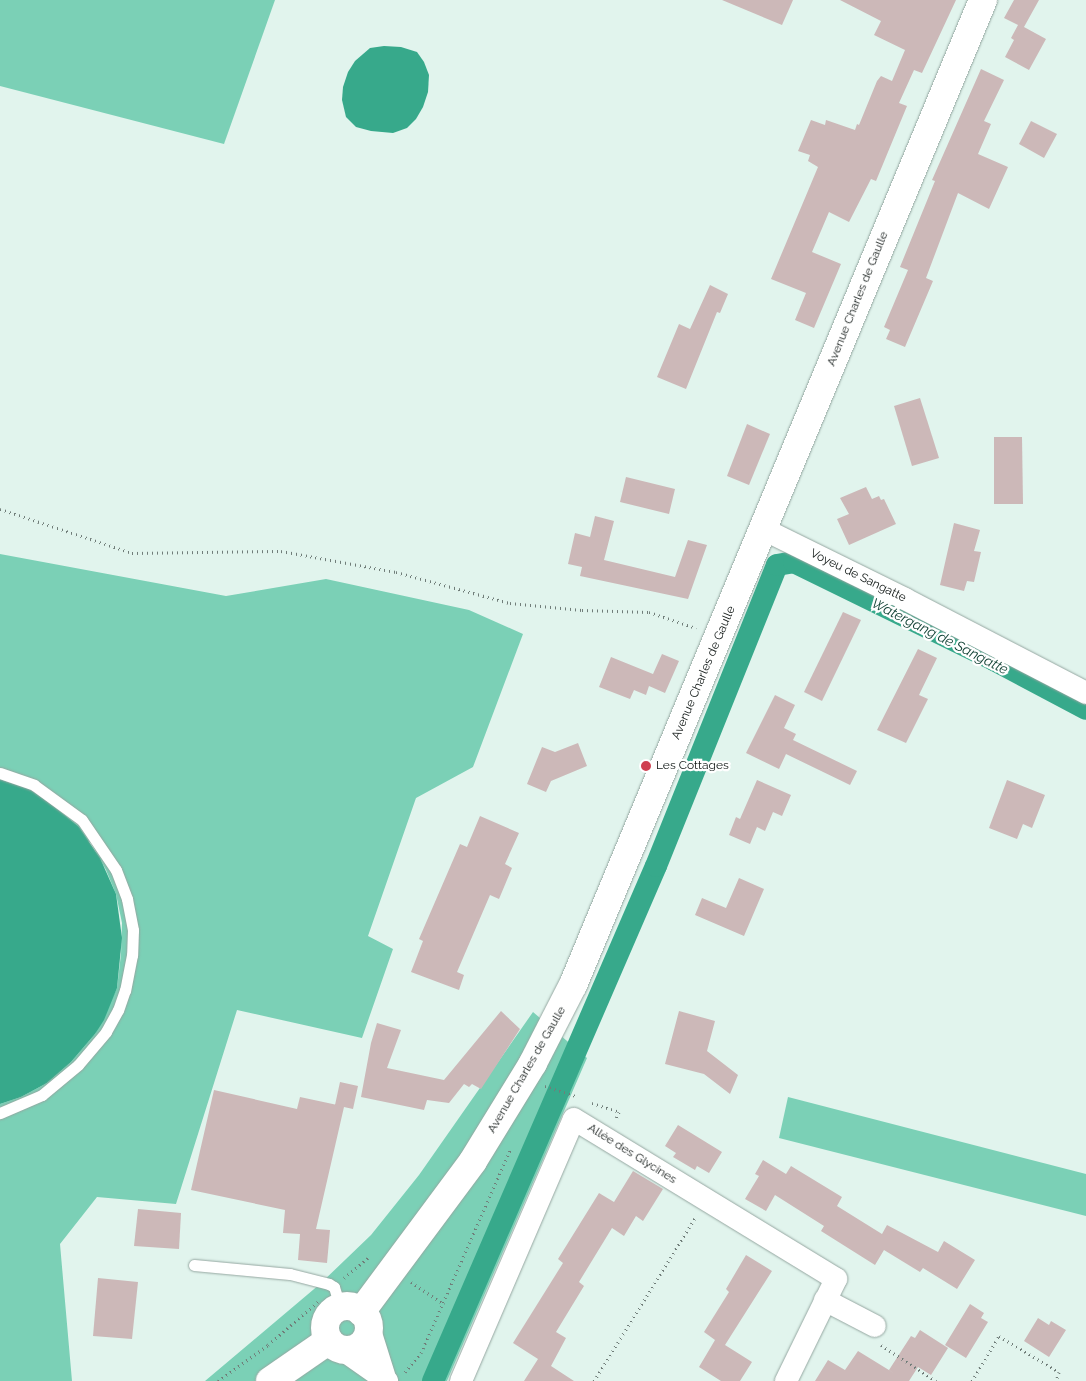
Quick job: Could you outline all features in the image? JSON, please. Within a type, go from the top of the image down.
[{"type":"main road","name":"Avenue Charles de Gaulle","points":[[351,1308],[362,1344],[354,1350],[335,1345],[324,1330],[326,1319],[333,1310],[351,1308],[382,1262],[473,1161],[525,1078],[560,1013],[599,926],[983,0]]},
{"type":"main road","name":"Avenue Charles de Gaulle","points":[[270,1381],[335,1345]]},
{"type":"street","name":"Voyeu de Sangatte","points":[[763,529],[905,599],[1086,693]]},
{"type":"street","name":"Allée des Glycines","points":[[461,1381],[574,1118],[836,1279],[786,1381]]},
{"type":"street","points":[[825,1300],[875,1326]]},
{"type":"street","points":[[351,1308],[390,1379]]},
{"type":"street","points":[[335,1345],[390,1379]]},
{"type":"lane","points":[[0,772],[34,785],[82,820],[116,870],[128,899],[133,930],[132,955],[125,990],[118,1010],[106,1032],[78,1065],[42,1095],[0,1112]]},
{"type":"lane","points":[[194,1265],[290,1274],[329,1284],[351,1308]]},
{"type":"path","points":[[0,509],[132,553],[281,551],[396,572],[510,603],[582,610],[649,612],[699,629],[695,638]]},
{"type":"path","points":[[542,1085],[571,1095]]},
{"type":"path","points":[[390,1379],[413,1365],[422,1353],[512,1146]]},
{"type":"path","points":[[594,1381],[706,1200]]},
{"type":"path","points":[[218,1381],[268,1345],[351,1308],[382,1262],[444,1304]]},
{"type":"path","points":[[875,1326],[882,1348],[936,1381]]},
{"type":"path","points":[[972,1381],[999,1336],[1059,1372],[1056,1381]]},
{"type":"shaded area","points":[[0,0],[275,0],[224,144],[0,86]]},
{"type":"shaded area","points":[[384,46],[401,47],[417,52],[424,62],[429,75],[428,92],[423,107],[416,119],[407,128],[393,133],[371,131],[356,127],[346,117],[342,100],[343,87],[348,72],[355,61],[370,48]]},
{"type":"shaded area","points":[[0,554],[226,596],[326,579],[469,610],[523,634],[473,767],[416,798],[368,936],[393,949],[362,1038],[237,1010],[176,1204],[97,1197],[60,1244],[72,1381],[0,1381],[0,1104],[21,1097],[47,1083],[71,1062],[95,1034],[117,988],[122,923],[116,894],[106,870],[91,843],[7,781],[0,779]]},
{"type":"shaded area","points":[[0,779],[27,788],[45,799],[79,827],[100,858],[116,894],[122,938],[117,988],[104,1020],[95,1034],[71,1062],[47,1083],[21,1097],[0,1104]]},
{"type":"shaded area","points":[[533,1012],[587,1058],[447,1381],[205,1381],[320,1284],[371,1235],[419,1175]]},
{"type":"shaded area","points":[[788,1097],[1086,1174],[1086,1216],[779,1138]]},
{"type":"building","points":[[722,0],[793,0],[782,25]]},
{"type":"building","points":[[840,0],[956,0],[922,73],[914,70],[899,103],[907,106],[876,181],[871,179],[849,222],[829,212],[812,252],[841,264],[814,328],[795,320],[806,293],[771,279],[818,167],[808,161],[810,155],[798,151],[811,120],[825,125],[826,120],[855,130],[857,124],[859,125],[877,81],[881,76],[892,81],[905,50],[874,35],[881,21]]},
{"type":"building","points":[[1014,0],[1039,0],[1024,27],[1046,39],[1029,70],[1005,57],[1014,40],[1011,38],[1018,25],[1004,18]]},
{"type":"building","points":[[981,69],[1004,80],[984,121],[991,124],[978,154],[1008,167],[989,209],[958,193],[926,278],[933,281],[905,347],[886,339],[890,330],[884,327],[908,270],[900,267],[935,181],[932,180]]},
{"type":"building","points":[[1031,121],[1057,134],[1044,158],[1019,144]]},
{"type":"building","points":[[710,285],[728,294],[720,313],[717,312],[686,389],[657,377],[679,324],[690,329]]},
{"type":"building","points":[[920,398],[939,458],[912,466],[894,406]]},
{"type":"building","points":[[747,424],[770,434],[749,485],[727,476]]},
{"type":"building","points":[[994,437],[1022,437],[1023,504],[994,504]]},
{"type":"building","points":[[626,477],[675,489],[669,514],[620,502]]},
{"type":"building","points":[[866,487],[872,499],[879,496],[881,500],[884,499],[896,524],[849,545],[837,519],[849,514],[840,498]]},
{"type":"building","points":[[595,516],[614,521],[604,560],[675,577],[688,540],[707,545],[688,599],[580,576],[582,567],[568,564],[575,533],[590,537]]},
{"type":"building","points":[[954,523],[980,530],[974,551],[981,552],[974,582],[967,581],[964,591],[940,585]]},
{"type":"building","points":[[843,612],[861,620],[822,701],[804,692]]},
{"type":"building","points":[[918,649],[937,658],[919,695],[928,699],[906,743],[877,730]]},
{"type":"building","points":[[662,654],[679,661],[665,693],[649,686],[646,695],[634,690],[630,699],[599,687],[611,657],[653,674]]},
{"type":"building","points":[[775,695],[795,705],[784,728],[796,734],[793,740],[857,771],[850,785],[786,754],[779,769],[746,753]]},
{"type":"building","points":[[578,743],[587,766],[551,781],[546,792],[527,784],[542,747],[555,752]]},
{"type":"building","points":[[757,780],[791,795],[782,816],[773,812],[765,831],[757,827],[750,844],[729,835],[736,817],[740,819]]},
{"type":"building","points":[[1007,780],[1045,795],[1032,828],[1023,824],[1017,839],[989,828]]},
{"type":"building","points":[[480,816],[519,833],[505,864],[512,868],[499,899],[490,895],[457,972],[464,975],[459,990],[411,972],[423,941],[419,939],[460,844],[467,847]]},
{"type":"building","points":[[739,878],[764,889],[744,936],[695,915],[702,898],[726,908]]},
{"type":"building","points":[[501,1011],[520,1029],[481,1089],[472,1084],[469,1087],[464,1084],[449,1103],[427,1100],[424,1110],[361,1097],[371,1043],[377,1023],[401,1030],[387,1068],[444,1080]]},
{"type":"building","points":[[679,1011],[715,1021],[707,1051],[738,1075],[730,1094],[704,1074],[665,1064]]},
{"type":"building","points":[[340,1082],[358,1086],[353,1109],[344,1107],[316,1229],[330,1230],[327,1263],[298,1260],[300,1234],[283,1233],[285,1210],[191,1190],[214,1090],[297,1109],[300,1097],[335,1105]]},
{"type":"building","points":[[678,1125],[722,1152],[709,1173],[697,1166],[695,1170],[673,1157],[676,1153],[665,1146]]},
{"type":"building","points":[[763,1160],[786,1174],[791,1166],[842,1197],[837,1206],[882,1234],[887,1225],[938,1252],[944,1241],[975,1260],[957,1289],[923,1268],[920,1272],[884,1250],[875,1265],[821,1231],[824,1226],[775,1195],[766,1211],[745,1199],[759,1176],[755,1174]]},
{"type":"building","points":[[633,1171],[663,1189],[643,1221],[636,1216],[624,1236],[612,1228],[579,1282],[584,1286],[556,1332],[566,1338],[551,1366],[574,1381],[524,1381],[538,1359],[513,1343],[563,1263],[558,1259],[599,1193],[614,1202]]},
{"type":"building","points":[[138,1209],[181,1213],[179,1249],[134,1246]]},
{"type":"building","points":[[746,1255],[772,1271],[725,1345],[752,1362],[740,1381],[721,1381],[699,1367],[715,1340],[704,1332],[729,1292],[726,1289]]},
{"type":"building","points":[[98,1278],[138,1282],[132,1339],[93,1336]]},
{"type":"building","points":[[970,1304],[984,1313],[981,1318],[988,1322],[966,1358],[945,1345]]},
{"type":"building","points":[[1038,1318],[1049,1325],[1051,1321],[1066,1330],[1049,1357],[1024,1341]]},
{"type":"building","points":[[920,1330],[948,1348],[931,1375],[918,1367],[909,1381],[815,1381],[828,1360],[845,1370],[858,1351],[897,1375],[889,1370],[911,1336],[915,1338]]},
{"type":"waterway","name":"Watergang de Sangatte","points":[[433,1381],[656,866],[777,565],[794,562],[994,660],[1086,709]]},
{"type":"place","name":"Les Cottages","points":[[646,766]]}]
